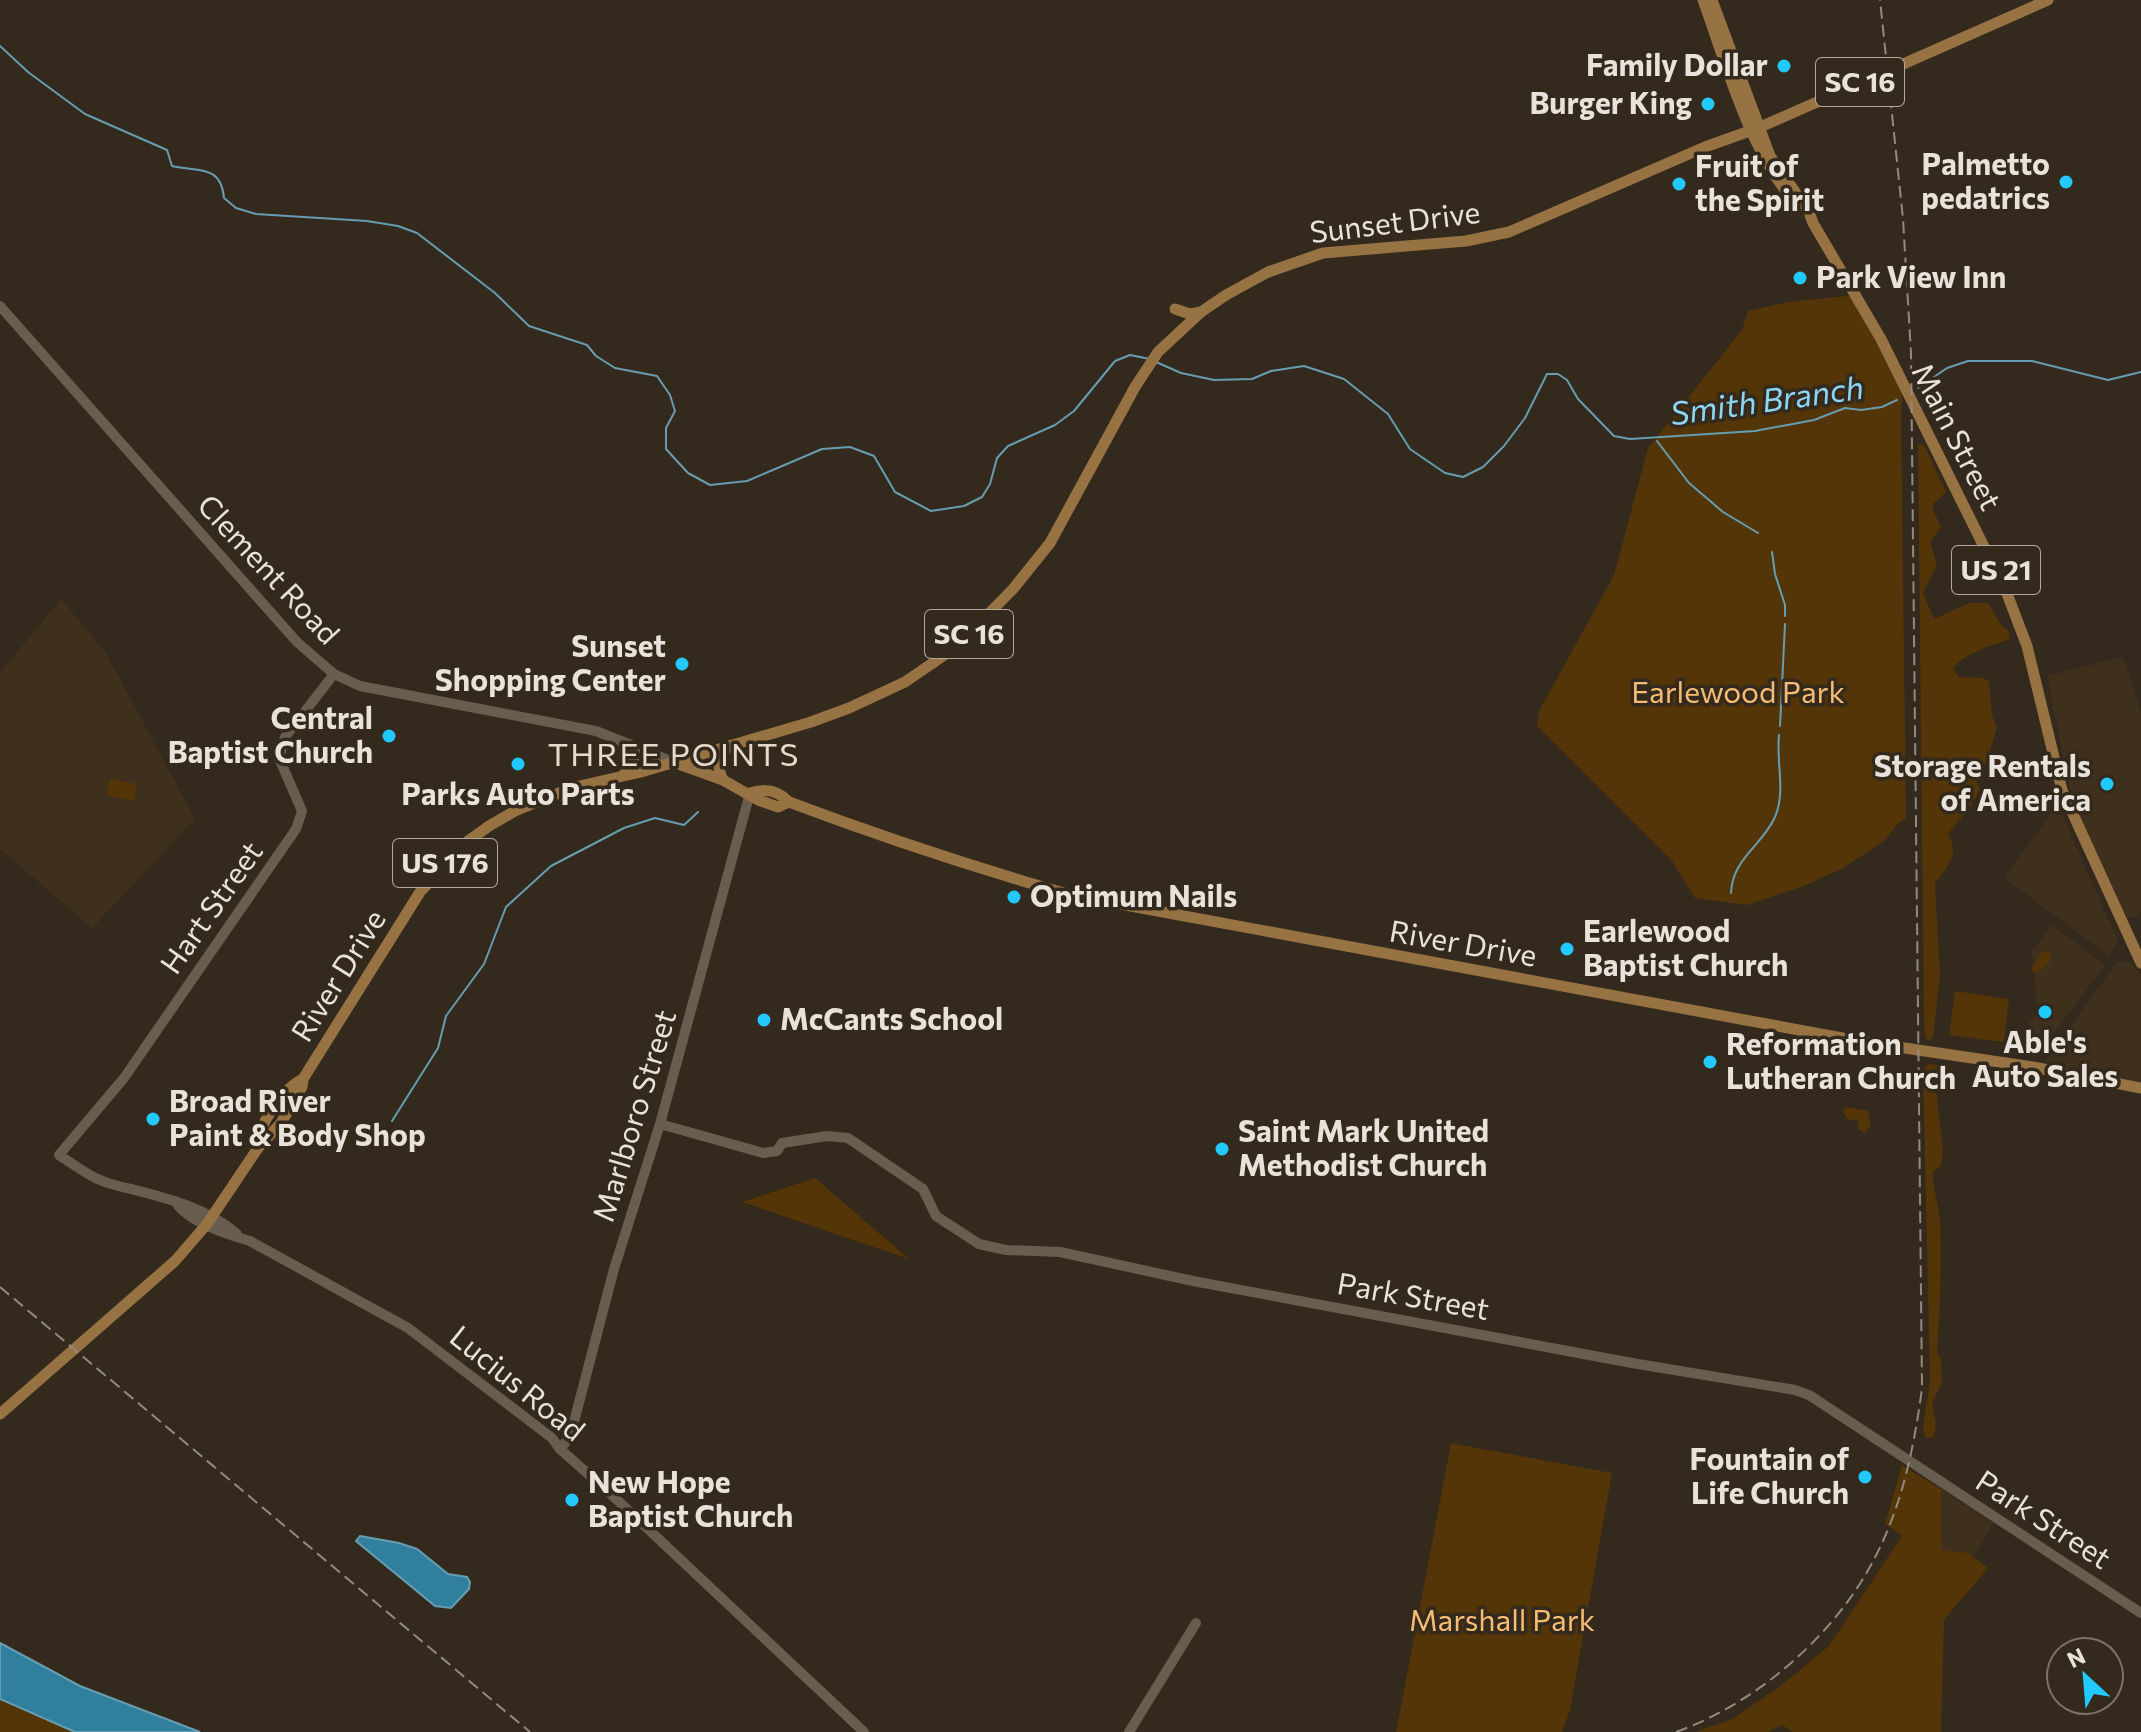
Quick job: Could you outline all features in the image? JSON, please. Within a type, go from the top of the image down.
[{"type":"main road","name":"US 21","points":[[1703,0],[1743,114],[1755,129]]},
{"type":"main road","name":"US 21","points":[[1712,0],[1755,129]]},
{"type":"main road","name":"Sunset Drive","points":[[673,762],[811,722],[881,695],[956,647],[1013,589],[1050,543],[1152,360],[1201,312],[1251,280],[1323,253],[1466,241],[1509,232],[1705,147],[1755,129],[2048,0]]},
{"type":"main road","name":"Main Street","points":[[1755,129],[1809,212],[1881,339],[2006,591],[2027,646],[2062,790],[2141,963]]},
{"type":"main road","points":[[1177,333],[1175,309],[1190,314],[1201,312]]},
{"type":"main road","points":[[622,776],[632,766],[634,756],[630,745]]},
{"type":"main road","points":[[723,780],[719,760],[729,746]]},
{"type":"main road","name":"River Drive","points":[[0,1414],[175,1261],[209,1221],[258,1148],[262,1129],[275,1106],[288,1086],[303,1079],[420,892],[468,841],[539,800],[571,788],[673,762],[723,780],[758,800],[778,807],[789,802],[991,872],[1071,895],[1905,1049],[2033,1067],[2141,1088]]},
{"type":"street","name":"Clement Road","points":[[0,306],[297,642],[334,674],[382,692],[596,731],[673,762]]},
{"type":"street","name":"Hart Street","points":[[59,1155],[124,1078],[296,829],[302,811],[279,758],[285,737],[334,674]]},
{"type":"street","name":"Marlboro Street","points":[[560,1449],[570,1437],[614,1269],[660,1124],[750,793]]},
{"type":"street","name":"Park Street","points":[[660,1124],[763,1153],[777,1151],[782,1143],[827,1136],[848,1138],[923,1189],[936,1216],[979,1244],[1006,1250],[1060,1252],[1236,1289],[1632,1363],[1795,1390],[1809,1395],[2141,1613]]},
{"type":"street","name":"Lucius Road","points":[[59,1155],[99,1179],[175,1201],[408,1328],[540,1429],[864,1732]]},
{"type":"street","points":[[1129,1732],[1196,1623]]},
{"type":"shaded area","points":[[61,599],[106,653],[195,819],[92,928],[0,849],[0,673]]},
{"type":"shaded area","points":[[2123,657],[2141,713],[2141,910],[2135,918],[2127,918],[2087,835],[2069,786],[2047,676]]},
{"type":"shaded area","points":[[2052,812],[2062,815],[2118,941],[2109,956],[2004,878]]},
{"type":"shaded area","points":[[2052,925],[2105,965],[2036,1057],[2016,1042],[2038,1011],[2032,951]]},
{"type":"shaded area","points":[[2117,962],[2131,962],[2141,976],[2141,1082],[2044,1063]]},
{"type":"shaded area","points":[[1941,1489],[1993,1523],[1974,1557],[1968,1553],[1942,1550]]},
{"type":"green space","name":"Earlewood Park","points":[[1857,295],[1903,384],[1906,818],[1883,842],[1843,868],[1804,886],[1747,905],[1695,898],[1672,861],[1537,726],[1539,711],[1614,575],[1648,448],[1742,330],[1748,311],[1788,302]]},
{"type":"green space","points":[[1918,444],[1924,445],[1946,492],[1933,504],[1941,527],[1930,542],[1937,565],[1923,593],[1934,619],[1969,603],[1988,603],[2001,625],[2008,630],[2010,639],[1972,654],[1953,669],[1959,677],[1989,681],[1992,716],[1997,727],[1987,761],[1976,780],[1980,789],[1948,834],[1952,841],[1952,855],[1935,884],[1940,975],[1933,1037],[1929,1041],[1924,1030]]},
{"type":"green space","points":[[110,779],[137,784],[134,800],[107,796]]},
{"type":"green space","points":[[2041,952],[2051,954],[2050,962],[2033,973],[2031,969]]},
{"type":"green space","points":[[1955,991],[2009,999],[2004,1042],[1949,1035]]},
{"type":"green space","points":[[1929,1064],[1942,1066],[1936,1090],[1943,1150],[1941,1166],[1933,1171],[1933,1177],[1940,1221],[1937,1352],[1941,1359],[1942,1382],[1932,1404],[1936,1424],[1934,1437],[1925,1438],[1923,1425],[1930,1382],[1923,1070]]},
{"type":"green space","points":[[1844,1107],[1868,1111],[1871,1125],[1865,1133],[1858,1129],[1859,1121],[1847,1119]]},
{"type":"green space","points":[[815,1178],[909,1259],[742,1202]]},
{"type":"green space","name":"Marshall Park","points":[[1451,1443],[1612,1473],[1570,1710],[1562,1732],[1396,1732]]},
{"type":"green space","points":[[1902,1465],[1941,1489],[1942,1550],[1968,1553],[1988,1568],[1944,1620],[1941,1732],[1793,1732],[1782,1725],[1768,1732],[1695,1732],[1732,1719],[1779,1687],[1829,1646],[1902,1536],[1885,1524]]},
{"type":"green space","points":[[0,1699],[75,1732],[0,1732]]},
{"type":"water","points":[[360,1536],[417,1549],[448,1574],[467,1577],[469,1589],[451,1608],[435,1606],[356,1541]]},
{"type":"water","points":[[0,1643],[80,1686],[200,1732],[75,1732],[0,1699]]},
{"type":"waterway","name":"Smith Branch","points":[[0,46],[28,72],[85,114],[167,150],[172,166],[213,175],[222,187],[224,198],[236,208],[256,214],[367,221],[417,233],[495,293],[529,326],[587,345],[596,356],[615,368],[657,376],[670,395],[675,411],[666,428],[666,449],[688,473],[710,485],[747,481],[822,449],[850,447],[874,456],[895,492],[931,511],[964,506],[982,497],[990,484],[997,458],[1008,446],[1055,425],[1074,411],[1115,361],[1130,355],[1150,359]]},
{"type":"waterway","points":[[1918,388],[1947,368],[1968,361],[2032,361],[2108,380],[2141,372]]},
{"type":"waterway","name":"Smith Branch","points":[[1156,362],[1181,373],[1214,380],[1252,379],[1271,371],[1304,366],[1344,379],[1388,414],[1410,449],[1445,473],[1463,477],[1483,467],[1504,446],[1525,418],[1547,374],[1558,374],[1567,380],[1578,399],[1614,436],[1630,439],[1755,431],[1814,420],[1845,408],[1861,410],[1882,407],[1897,400]]},
{"type":"waterway","points":[[1657,441],[1689,483],[1723,512],[1758,533]]},
{"type":"waterway","points":[[1772,552],[1785,616]]},
{"type":"waterway","points":[[1780,726],[1785,624]]},
{"type":"waterway","points":[[1731,893],[1736,871],[1775,817],[1780,787],[1779,735]]},
{"type":"waterway","points":[[392,1121],[438,1048],[446,1016],[484,964],[506,907],[551,866],[624,828],[655,818],[684,825],[698,812]]},
{"type":"railway","points":[[1676,1732],[1737,1703],[1765,1684],[1791,1663],[1846,1603],[1867,1572],[1897,1505],[1908,1468],[1922,1388],[1911,353],[1903,219],[1880,0]]},
{"type":"railway","points":[[0,1287],[530,1732]]},
{"type":"place","name":"Family Dollar","points":[[1784,66]]},
{"type":"place","name":"Burger King","points":[[1708,104]]},
{"type":"place","name":"Palmetto pedatrics","points":[[2066,182]]},
{"type":"place","name":"Fruit of the Spirit","points":[[1679,184]]},
{"type":"place","name":"Park View Inn","points":[[1800,278]]},
{"type":"place","name":"Sunset Shopping Center","points":[[682,664]]},
{"type":"place","name":"Central Baptist Church","points":[[389,736]]},
{"type":"place","name":"Parks Auto Parts","points":[[518,764]]},
{"type":"place","name":"Storage Rentals of America","points":[[2107,784]]},
{"type":"place","name":"Optimum Nails","points":[[1014,897]]},
{"type":"place","name":"Earlewood Baptist Church","points":[[1567,949]]},
{"type":"place","name":"Able's Auto Sales","points":[[2045,1012]]},
{"type":"place","name":"McCants School","points":[[764,1020]]},
{"type":"place","name":"Reformation Lutheran Church","points":[[1710,1062]]},
{"type":"place","name":"Broad River Paint & Body Shop","points":[[153,1119]]},
{"type":"place","name":"Saint Mark United Methodist Church","points":[[1222,1149]]},
{"type":"place","name":"Fountain of Life Church","points":[[1865,1477]]},
{"type":"place","name":"New Hope Baptist Church","points":[[572,1500]]},
{"type":"district","name":"THREE POINTS","points":[[674,755]]}]
